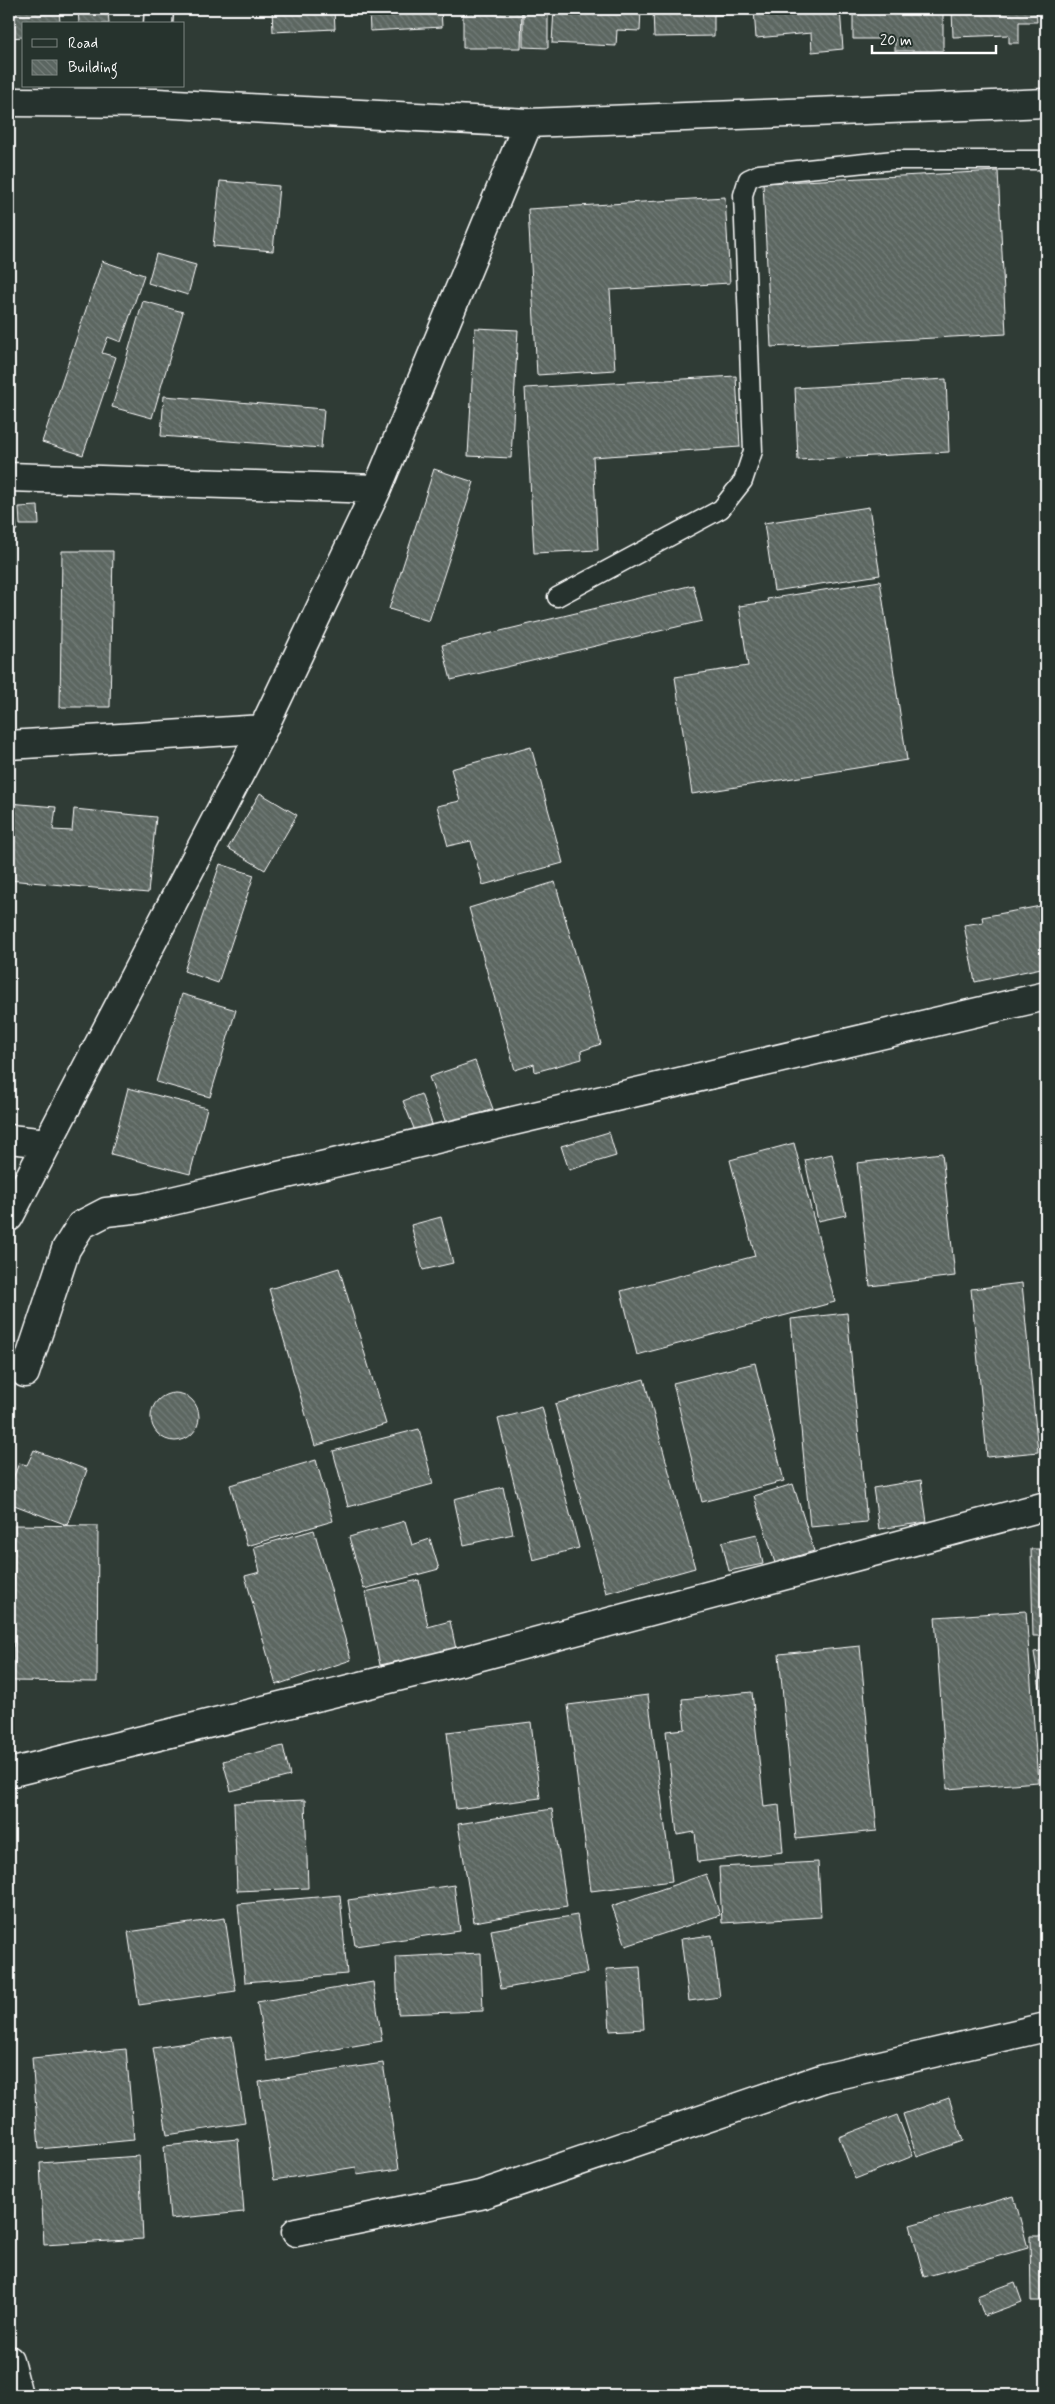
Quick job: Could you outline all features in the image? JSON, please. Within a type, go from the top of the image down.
[{"type":"street","points":[[158,22],[159,9]]},
{"type":"street","points":[[9,102],[157,95],[528,123],[1046,103]]},
{"type":"street","points":[[9,1217],[263,729],[377,489],[528,123]]},
{"type":"street","points":[[9,477],[377,489]]},
{"type":"street","points":[[9,745],[263,729]]},
{"type":"street","points":[[25,1373],[66,1249],[81,1225],[106,1212],[142,1208],[1046,996]]},
{"type":"street","points":[[9,1139],[48,1143]]},
{"type":"street","points":[[9,1773],[470,1659],[1046,1506]]},
{"type":"street","points":[[296,2232],[480,2196],[824,2078],[1046,2027]]},
{"type":"street","points":[[9,2360],[18,2395]]},
{"type":"lane","points":[[557,598],[721,509],[744,482],[753,451],[743,195],[748,180],[759,174],[894,160],[1046,160]]},
{"type":"building","points":[[9,9],[59,9],[60,22],[22,22],[22,37],[9,38]]},
{"type":"building","points":[[78,9],[108,9],[109,22],[79,22]]},
{"type":"building","points":[[272,9],[334,9],[335,29],[273,32]]},
{"type":"building","points":[[369,9],[441,9],[442,27],[370,31]]},
{"type":"building","points":[[463,9],[522,9],[521,48],[463,48]]},
{"type":"building","points":[[523,9],[548,9],[548,48],[523,47]]},
{"type":"building","points":[[554,9],[641,9],[640,31],[617,30],[616,46],[552,43]]},
{"type":"building","points":[[653,9],[741,9],[741,14],[714,15],[714,36],[654,37]]},
{"type":"building","points":[[754,9],[840,9],[843,49],[812,52],[811,33],[756,38]]},
{"type":"building","points":[[853,9],[943,9],[943,51],[895,51],[895,39],[853,39]]},
{"type":"building","points":[[952,9],[1036,9],[1037,22],[1019,22],[1019,43],[1009,43],[1009,35],[953,37]]},
{"type":"building","points":[[998,171],[1006,334],[771,347],[763,183]]},
{"type":"building","points":[[220,181],[279,186],[273,251],[213,246]]},
{"type":"building","points":[[725,197],[730,283],[610,290],[615,370],[537,375],[528,209]]},
{"type":"building","points":[[156,254],[196,265],[188,295],[148,283]]},
{"type":"building","points":[[102,261],[144,275],[121,342],[108,337],[102,353],[116,357],[83,455],[42,442]]},
{"type":"building","points":[[143,301],[183,312],[152,418],[112,407]]},
{"type":"building","points":[[475,328],[518,330],[511,458],[468,456]]},
{"type":"building","points":[[736,376],[740,447],[593,457],[598,550],[534,553],[525,388]]},
{"type":"building","points":[[946,379],[949,452],[798,460],[795,388]]},
{"type":"building","points":[[164,396],[324,409],[321,448],[161,436]]},
{"type":"building","points":[[434,469],[474,482],[429,621],[389,609]]},
{"type":"building","points":[[38,506],[39,525],[20,525],[19,507]]},
{"type":"building","points":[[869,507],[880,575],[774,591],[764,523]]},
{"type":"building","points":[[15,516],[17,530],[9,531],[9,517]]},
{"type":"building","points":[[62,551],[113,551],[110,707],[60,707]]},
{"type":"building","points":[[880,581],[907,760],[692,794],[675,677],[748,666],[739,606],[768,602],[767,599]]},
{"type":"building","points":[[693,585],[702,621],[451,680],[442,645]]},
{"type":"building","points":[[9,608],[12,608],[10,712],[9,712]]},
{"type":"building","points":[[531,747],[563,863],[483,885],[471,841],[448,846],[437,806],[460,801],[451,769]]},
{"type":"building","points":[[260,793],[297,815],[265,870],[228,848]]},
{"type":"building","points":[[9,803],[56,807],[53,830],[72,831],[74,809],[156,817],[148,893],[9,880]]},
{"type":"building","points":[[220,864],[254,875],[218,983],[184,971]]},
{"type":"building","points":[[555,882],[601,1044],[581,1051],[582,1059],[535,1072],[534,1064],[515,1070],[469,908]]},
{"type":"building","points":[[1046,905],[1046,967],[975,982],[964,925],[983,922],[982,917]]},
{"type":"building","points":[[182,994],[236,1010],[210,1097],[156,1082]]},
{"type":"building","points":[[475,1061],[493,1109],[447,1126],[429,1077]]},
{"type":"building","points":[[128,1088],[207,1108],[190,1174],[111,1154]]},
{"type":"building","points":[[421,1094],[432,1124],[415,1131],[403,1101]]},
{"type":"building","points":[[609,1132],[616,1156],[569,1170],[561,1146]]},
{"type":"building","points":[[794,1143],[835,1302],[637,1355],[621,1291],[755,1256],[730,1160]]},
{"type":"building","points":[[942,1153],[955,1276],[870,1286],[857,1163]]},
{"type":"building","points":[[832,1154],[846,1215],[818,1221],[805,1160]]},
{"type":"building","points":[[441,1217],[453,1263],[423,1270],[411,1225]]},
{"type":"building","points":[[339,1268],[386,1424],[315,1446],[269,1289]]},
{"type":"building","points":[[1022,1283],[1038,1452],[987,1457],[971,1289]]},
{"type":"building","points":[[847,1313],[867,1522],[810,1527],[791,1319]]},
{"type":"building","points":[[755,1363],[784,1481],[702,1502],[673,1383]]},
{"type":"building","points":[[644,1379],[695,1568],[606,1593],[555,1404]]},
{"type":"building","points":[[175,1393],[184,1395],[192,1400],[197,1408],[199,1417],[197,1426],[192,1434],[184,1439],[175,1441],[166,1439],[158,1434],[153,1426],[151,1417],[153,1408],[158,1400],[166,1395]]},
{"type":"building","points":[[542,1407],[579,1548],[533,1560],[498,1419]]},
{"type":"building","points":[[419,1429],[433,1484],[348,1507],[333,1451]]},
{"type":"building","points":[[34,1450],[87,1470],[67,1525],[9,1503],[9,1489],[19,1463],[27,1465]]},
{"type":"building","points":[[316,1460],[333,1521],[247,1546],[230,1485]]},
{"type":"building","points":[[921,1480],[927,1522],[879,1529],[873,1488]]},
{"type":"building","points":[[793,1484],[814,1551],[775,1563],[754,1496]]},
{"type":"building","points":[[503,1487],[513,1534],[464,1545],[454,1499]]},
{"type":"building","points":[[405,1521],[412,1545],[430,1539],[439,1569],[364,1589],[349,1537]]},
{"type":"building","points":[[15,1525],[98,1526],[97,1682],[13,1681]]},
{"type":"building","points":[[314,1530],[351,1660],[276,1685],[245,1576],[260,1572],[254,1547]]},
{"type":"building","points":[[757,1534],[763,1564],[729,1571],[722,1542]]},
{"type":"building","points":[[1031,1549],[1046,1549],[1046,1636],[1033,1636]]},
{"type":"building","points":[[419,1580],[428,1627],[450,1621],[456,1649],[380,1665],[365,1592]]},
{"type":"building","points":[[1026,1611],[1038,1782],[947,1789],[935,1617]]},
{"type":"building","points":[[860,1646],[877,1831],[796,1839],[779,1654]]},
{"type":"building","points":[[1046,1650],[1046,1726],[1034,1652]]},
{"type":"building","points":[[752,1692],[764,1807],[779,1805],[783,1852],[698,1862],[695,1832],[677,1835],[666,1731],[685,1729],[682,1699]]},
{"type":"building","points":[[648,1695],[672,1881],[591,1891],[568,1705]]},
{"type":"building","points":[[531,1722],[540,1798],[456,1809],[447,1732]]},
{"type":"building","points":[[283,1746],[290,1776],[231,1791],[223,1761]]},
{"type":"building","points":[[305,1800],[308,1888],[237,1891],[234,1803]]},
{"type":"building","points":[[552,1809],[567,1906],[474,1922],[458,1824]]},
{"type":"building","points":[[818,1862],[821,1917],[722,1923],[719,1867]]},
{"type":"building","points":[[706,1874],[720,1915],[626,1946],[612,1906]]},
{"type":"building","points":[[454,1885],[460,1931],[355,1946],[348,1900]]},
{"type":"building","points":[[340,1895],[347,1974],[245,1982],[238,1904]]},
{"type":"building","points":[[577,1915],[587,1973],[501,1989],[491,1930]]},
{"type":"building","points":[[225,1918],[236,1991],[139,2005],[128,1932]]},
{"type":"building","points":[[712,1935],[720,1997],[689,2001],[681,1939]]},
{"type":"building","points":[[481,1953],[483,2011],[398,2014],[396,1957]]},
{"type":"building","points":[[640,1967],[644,2029],[610,2031],[606,1969]]},
{"type":"building","points":[[373,1982],[382,2041],[267,2061],[257,2002]]},
{"type":"building","points":[[232,2036],[245,2123],[167,2135],[153,2048]]},
{"type":"building","points":[[126,2049],[134,2140],[39,2149],[32,2058]]},
{"type":"building","points":[[383,2063],[399,2169],[357,2175],[356,2167],[274,2180],[259,2082]]},
{"type":"building","points":[[949,2098],[963,2141],[917,2157],[903,2114]]},
{"type":"building","points":[[897,2115],[913,2156],[855,2179],[839,2137]]},
{"type":"building","points":[[238,2139],[244,2212],[170,2219],[164,2146]]},
{"type":"building","points":[[139,2156],[143,2239],[44,2245],[40,2163]]},
{"type":"building","points":[[1014,2196],[1028,2248],[924,2277],[910,2225]]},
{"type":"building","points":[[1030,2236],[1046,2236],[1046,2301],[1031,2301]]},
{"type":"building","points":[[1015,2282],[1022,2302],[984,2316],[977,2296]]}]
